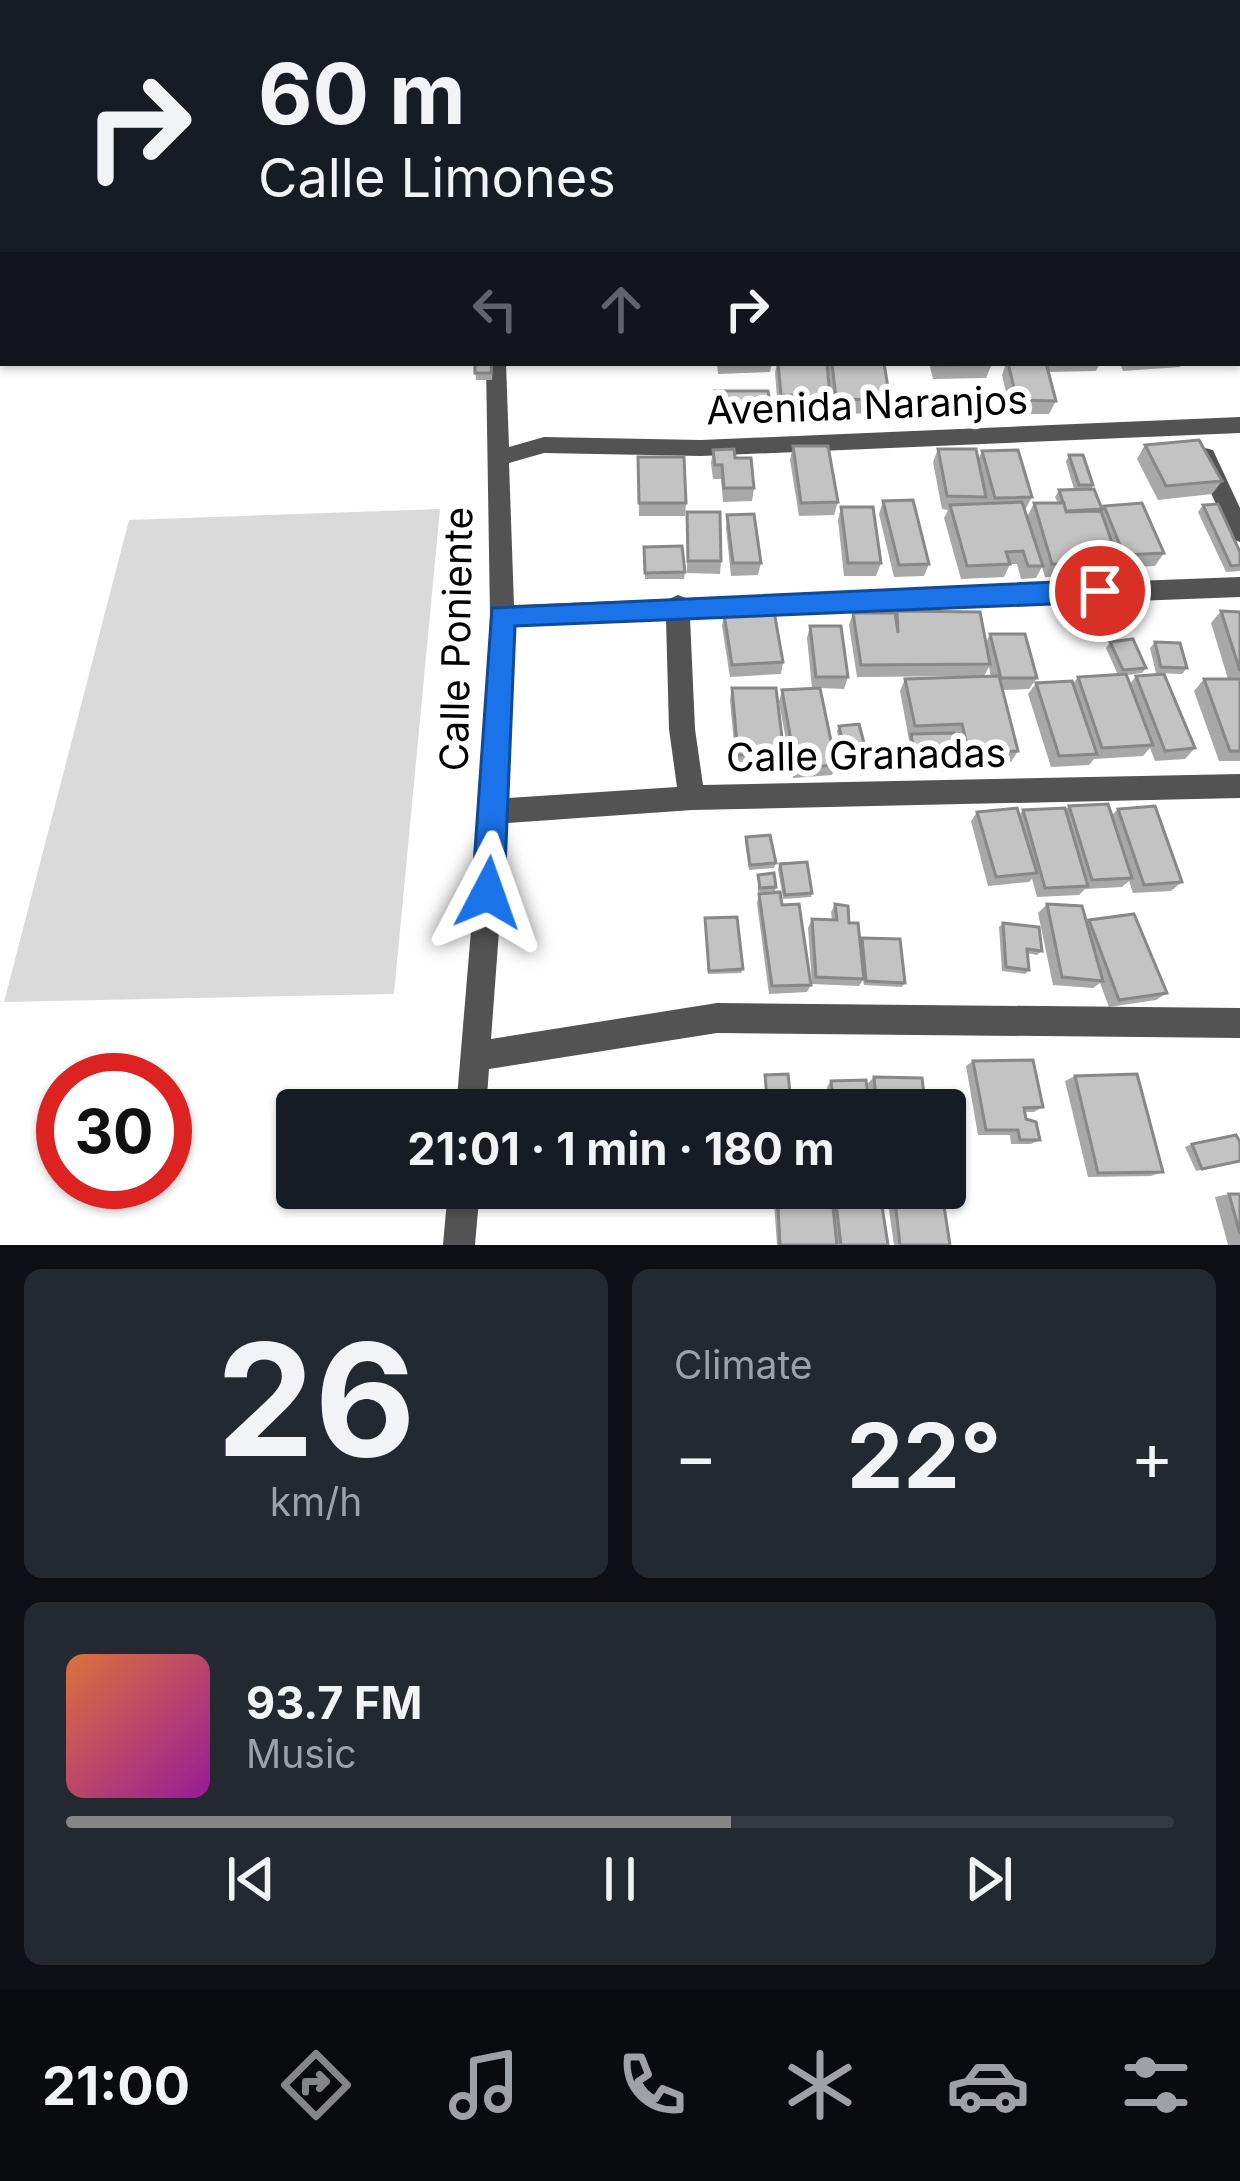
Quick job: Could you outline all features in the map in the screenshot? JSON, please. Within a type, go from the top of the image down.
[{"type":"street","name":"Calle Poniente","points":[[473,1089],[494,811],[502,616],[496,366]]},
{"type":"street","name":"Avenida Naranjos","points":[[499,458],[544,446],[700,448],[1240,425]]},
{"type":"street","points":[[1192,426],[1240,532]]},
{"type":"street","points":[[502,616],[678,605],[1240,587]]},
{"type":"street","points":[[678,605],[682,729],[692,798]]},
{"type":"street","name":"Calle Granadas","points":[[494,811],[692,798],[1240,786]]},
{"type":"street","points":[[476,1056],[717,1018],[1240,1023]]},
{"type":"street","points":[[459,1245],[462,1209]]},
{"type":"shaded area","points":[[440,509],[394,994],[4,1002],[129,520]]},
{"type":"building","points":[[475,366],[492,366],[491,373],[475,373]]},
{"type":"building","points":[[778,366],[827,366],[830,396],[781,395]]},
{"type":"building","points":[[832,366],[884,366],[890,400],[836,399]]},
{"type":"building","points":[[1009,366],[1047,366],[1056,401],[1017,400]]},
{"type":"building","points":[[715,391],[768,391],[771,408],[717,409]]},
{"type":"building","points":[[1199,440],[1222,481],[1166,486],[1145,445]]},
{"type":"building","points":[[793,446],[828,446],[838,502],[801,503]]},
{"type":"building","points":[[734,449],[735,458],[751,458],[754,488],[724,488],[722,465],[715,465],[713,450]]},
{"type":"building","points":[[938,449],[976,449],[986,497],[947,496]]},
{"type":"building","points":[[1018,450],[1032,497],[995,498],[982,451]]},
{"type":"building","points":[[1069,455],[1083,455],[1093,485],[1079,485]]},
{"type":"building","points":[[638,457],[684,457],[686,503],[639,503]]},
{"type":"building","points":[[1094,489],[1102,509],[1066,511],[1059,490]]},
{"type":"building","points":[[913,500],[929,564],[899,565],[883,501]]},
{"type":"building","points":[[1022,502],[1043,566],[1028,566],[1023,551],[1006,552],[1010,564],[967,566],[950,505]]},
{"type":"building","points":[[1034,503],[1064,503],[1066,512],[1101,511],[1119,563],[1052,564]]},
{"type":"building","points":[[1142,503],[1164,553],[1124,555],[1104,506]]},
{"type":"building","points":[[1218,504],[1240,552],[1240,565],[1231,566],[1203,505]]},
{"type":"building","points":[[841,507],[873,507],[881,563],[848,563]]},
{"type":"building","points":[[687,512],[720,512],[721,561],[688,561]]},
{"type":"building","points":[[754,514],[761,563],[733,563],[727,515]]},
{"type":"building","points":[[682,546],[685,572],[645,573],[644,547]]},
{"type":"building","points":[[774,611],[783,662],[732,665],[724,614]]},
{"type":"building","points":[[897,611],[980,612],[990,664],[861,665],[853,613],[895,613],[898,633]]},
{"type":"building","points":[[1221,611],[1240,612],[1240,671]]},
{"type":"building","points":[[810,626],[841,626],[848,677],[816,677]]},
{"type":"building","points":[[990,634],[1025,634],[1037,678],[1001,678]]},
{"type":"building","points":[[1133,639],[1146,668],[1123,670],[1110,642]]},
{"type":"building","points":[[1155,642],[1180,643],[1187,668],[1161,667]]},
{"type":"building","points":[[1126,674],[1153,745],[1102,748],[1078,677]]},
{"type":"building","points":[[1164,674],[1195,748],[1165,751],[1136,676]]},
{"type":"building","points":[[999,676],[1018,751],[969,753],[962,724],[915,726],[905,679]]},
{"type":"building","points":[[1204,679],[1240,679],[1240,751],[1230,751]]},
{"type":"building","points":[[1072,681],[1097,754],[1059,756],[1036,683]]},
{"type":"building","points":[[732,688],[776,688],[784,754],[738,755]]},
{"type":"building","points":[[820,688],[836,765],[796,768],[782,690]]},
{"type":"building","points":[[859,724],[869,762],[848,765],[839,726]]},
{"type":"building","points":[[954,733],[961,766],[917,766],[911,734]]},
{"type":"building","points":[[1108,804],[1132,878],[1092,880],[1069,806]]},
{"type":"building","points":[[1155,806],[1182,882],[1144,885],[1118,809]]},
{"type":"building","points":[[1017,808],[1037,873],[996,877],[977,812]]},
{"type":"building","points":[[1065,808],[1088,886],[1045,888],[1023,810]]},
{"type":"building","points":[[770,835],[776,863],[750,865],[746,837]]},
{"type":"building","points":[[807,862],[812,893],[785,895],[780,864]]},
{"type":"building","points":[[774,873],[776,887],[760,888],[758,875]]},
{"type":"building","points":[[780,892],[782,905],[799,904],[811,985],[772,986],[759,894]]},
{"type":"building","points":[[835,904],[848,906],[849,923],[858,923],[864,979],[816,977],[812,919],[837,920]]},
{"type":"building","points":[[1047,904],[1082,906],[1103,981],[1062,977]]},
{"type":"building","points":[[1134,914],[1167,993],[1119,1000],[1089,920]]},
{"type":"building","points":[[737,917],[743,969],[709,971],[705,918]]},
{"type":"building","points":[[1003,923],[1039,927],[1042,951],[1027,949],[1029,970],[1006,967]]},
{"type":"building","points":[[862,938],[900,939],[905,983],[866,981]]},
{"type":"building","points":[[1033,1060],[1043,1107],[1024,1108],[1026,1119],[1036,1122],[1040,1140],[1020,1140],[1018,1130],[986,1130],[973,1061]]},
{"type":"building","points":[[788,1074],[790,1089],[766,1089],[765,1075]]},
{"type":"building","points":[[1137,1074],[1163,1172],[1098,1173],[1075,1076]]},
{"type":"building","points":[[874,1077],[922,1078],[923,1089],[875,1089]]},
{"type":"building","points":[[866,1080],[867,1089],[832,1089],[831,1081]]},
{"type":"building","points":[[1236,1135],[1240,1161],[1202,1169],[1192,1144]]},
{"type":"building","points":[[1229,1194],[1240,1194],[1240,1234]]},
{"type":"building","points":[[778,1209],[833,1209],[837,1245],[780,1245]]},
{"type":"building","points":[[837,1209],[882,1209],[888,1245],[841,1245]]},
{"type":"building","points":[[896,1209],[944,1209],[950,1245],[900,1245]]},
{"type":"route","points":[[488,893],[502,616],[678,605],[1100,591]]}]
